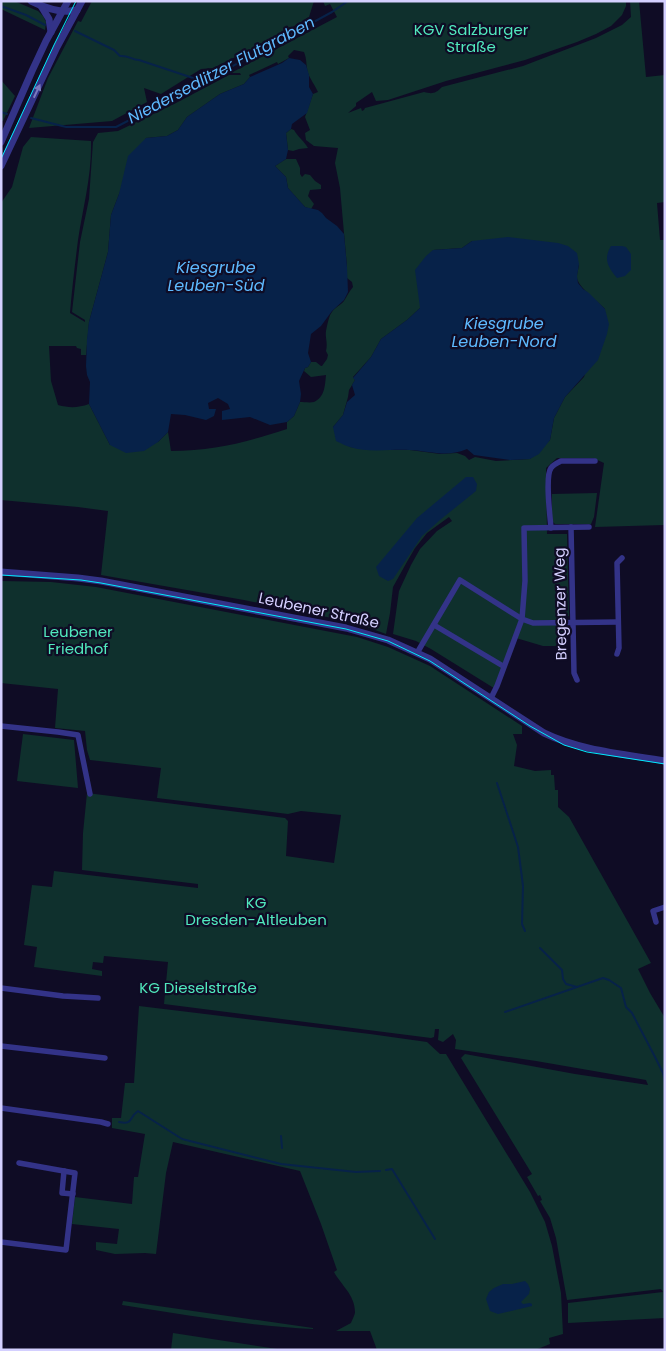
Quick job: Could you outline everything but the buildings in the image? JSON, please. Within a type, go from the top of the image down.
[{"type":"street","points":[[31,1],[40,6],[63,11],[77,10]]},
{"type":"street","points":[[1,142],[32,71],[69,1],[77,10]]},
{"type":"street","points":[[1,166],[57,47],[82,1]]},
{"type":"street","points":[[40,6],[49,19],[51,33]]},
{"type":"street","points":[[551,528],[548,485],[551,469],[556,463],[561,461],[595,461]]},
{"type":"street","name":"Bregenzer Weg","points":[[571,527],[574,673],[577,680]]},
{"type":"street","points":[[491,698],[522,619],[525,581],[524,528],[589,527]]},
{"type":"street","points":[[617,654],[619,648],[617,563],[622,558]]},
{"type":"street","name":"Leubener Straße","points":[[1,572],[101,581],[338,626],[388,640],[445,668],[544,733],[558,740],[582,747],[665,761]]},
{"type":"street","points":[[417,653],[460,580],[522,619],[533,623],[618,622]]},
{"type":"street","points":[[434,625],[504,666]]},
{"type":"street","points":[[1,726],[78,735],[90,794]]},
{"type":"street","points":[[656,922],[652,908],[665,907]]},
{"type":"street","points":[[1,988],[63,996],[98,998]]},
{"type":"street","points":[[1,1046],[104,1058]]},
{"type":"street","points":[[1,1108],[108,1124]]},
{"type":"street","points":[[1,1242],[66,1250],[75,1173],[19,1163]]},
{"type":"street","points":[[64,1170],[62,1193],[73,1194]]},
{"type":"green space","points":[[1,1],[14,1],[38,11],[46,22],[45,30],[1,9]]},
{"type":"green space","points":[[92,1],[314,1],[309,17],[276,37],[213,68],[201,69],[161,94],[144,88],[147,102],[112,121],[29,128],[48,78],[78,21],[81,22]]},
{"type":"green space","name":"KGV Salzburger Straße","points":[[323,1],[626,1],[622,15],[611,26],[577,42],[525,60],[446,81],[388,100],[376,101],[372,92],[356,103],[356,106],[348,113],[361,108],[362,111],[365,108],[424,92],[433,93],[442,87],[523,66],[596,38],[622,25],[631,17],[630,1],[639,1],[646,77],[665,75],[665,202],[657,203],[660,240],[665,240],[665,522],[664,525],[595,527],[604,463],[593,458],[557,458],[546,468],[547,534],[567,534],[569,616],[565,617],[565,646],[543,646],[516,638],[497,690],[431,649],[416,641],[393,634],[399,591],[411,565],[420,549],[437,531],[452,521],[449,517],[427,533],[415,548],[393,587],[386,634],[356,623],[244,600],[101,575],[108,511],[1,500],[1,203],[12,187],[23,147],[31,137],[91,141],[89,179],[78,240],[70,313],[85,322],[85,320],[72,312],[80,242],[89,199],[93,142],[98,133],[118,131],[229,75],[241,75],[240,73],[231,73],[337,17],[330,4],[325,6]],"holes":[[[294,50],[304,52],[308,73],[318,92],[313,94],[305,117],[310,130],[305,133],[306,140],[314,146],[338,148],[335,163],[340,188],[347,278],[352,282],[353,287],[344,301],[331,313],[326,334],[327,359],[322,366],[316,362],[311,362],[304,371],[311,377],[326,375],[322,394],[314,402],[300,402],[294,416],[287,422],[287,429],[244,442],[187,451],[171,451],[168,432],[158,442],[110,445],[89,404],[74,407],[58,405],[51,381],[49,346],[76,346],[81,349],[81,355],[86,355],[89,322],[108,252],[111,215],[119,194],[146,138],[167,136],[178,130],[187,117],[220,94],[244,84],[250,77],[249,75],[289,58],[288,56]],[[472,241],[579,264],[577,276],[580,284],[605,309],[584,377],[565,397],[554,418],[550,440],[530,459],[496,461],[475,457],[469,460],[457,453],[440,454],[410,450],[350,447],[333,427],[343,415],[349,390],[355,380],[353,377],[371,357],[381,339],[420,308],[433,250],[462,248]]]},
{"type":"green space","points":[[1,80],[15,96],[3,121],[1,121]]},
{"type":"green space","points":[[291,129],[294,130],[308,148],[288,150],[286,133]]},
{"type":"green space","points":[[286,159],[296,159],[302,177],[305,174],[310,175],[321,185],[321,189],[310,190],[308,196],[314,204],[311,209],[305,207],[288,188],[286,177],[275,166]]},
{"type":"green space","points":[[597,493],[594,517],[591,524],[555,524],[552,521],[552,494]]},
{"type":"green space","points":[[1,581],[51,582],[96,587],[357,637],[388,647],[430,666],[522,726],[522,734],[513,734],[517,745],[514,766],[535,771],[551,770],[551,775],[554,775],[555,790],[558,790],[558,807],[569,817],[651,963],[638,969],[665,1018],[665,1318],[568,1323],[568,1303],[663,1292],[661,1289],[567,1300],[556,1238],[550,1218],[540,1201],[542,1200],[540,1195],[538,1196],[527,1177],[532,1174],[461,1058],[465,1054],[648,1085],[646,1080],[455,1049],[456,1040],[453,1034],[443,1042],[438,1040],[439,1029],[435,1029],[434,1037],[431,1038],[164,1004],[168,962],[104,956],[103,963],[93,962],[92,969],[102,971],[102,976],[34,967],[37,947],[24,945],[32,885],[52,887],[54,871],[198,888],[198,884],[82,870],[87,793],[285,818],[288,821],[286,856],[334,863],[341,815],[301,811],[288,814],[157,798],[161,768],[90,760],[85,731],[55,728],[58,689],[1,683]]},
{"type":"green space","points":[[23,734],[74,740],[78,788],[17,781]]},
{"type":"green space","points":[[139,1006],[427,1042],[440,1054],[446,1054],[530,1192],[545,1222],[552,1246],[561,1293],[563,1334],[549,1338],[550,1344],[535,1350],[377,1350],[370,1331],[336,1331],[351,1323],[355,1313],[353,1300],[334,1272],[337,1270],[300,1171],[173,1142],[166,1173],[156,1254],[115,1254],[96,1250],[96,1242],[117,1244],[119,1229],[72,1224],[75,1197],[132,1204],[134,1177],[138,1177],[145,1134],[112,1128],[112,1118],[121,1118],[125,1083],[134,1083]]},
{"type":"green space","points":[[123,1301],[313,1329],[241,1323],[193,1316],[122,1305]]},
{"type":"green space","points":[[173,1333],[284,1350],[171,1350]]},
{"type":"water","name":"Kiesgrube Leuben-Süd","points":[[289,58],[300,60],[306,65],[309,75],[309,87],[313,94],[307,113],[292,124],[291,129],[286,133],[288,150],[286,159],[275,166],[286,177],[288,188],[305,207],[318,210],[344,234],[348,292],[344,300],[332,311],[321,326],[311,334],[308,353],[311,362],[305,368],[299,381],[300,402],[294,416],[287,422],[270,425],[250,417],[222,420],[222,411],[230,409],[228,404],[218,398],[208,403],[209,409],[216,409],[214,416],[206,420],[171,414],[168,432],[158,442],[144,451],[126,453],[110,445],[89,404],[90,382],[86,366],[89,322],[108,252],[111,215],[119,194],[128,156],[146,138],[167,136],[178,130],[187,117],[220,94],[244,84],[250,77]]},
{"type":"water","name":"Kiesgrube Leuben-Nord","points":[[508,237],[558,243],[568,246],[577,253],[579,264],[578,283],[605,309],[609,324],[598,360],[565,397],[554,418],[550,440],[539,454],[530,459],[510,460],[474,455],[467,449],[445,454],[409,450],[372,450],[357,449],[336,441],[333,427],[343,415],[347,402],[355,395],[352,385],[355,380],[353,378],[371,357],[381,339],[420,308],[415,270],[426,256],[433,250],[462,248],[472,241]]},
{"type":"water","points":[[611,246],[626,247],[631,254],[631,270],[625,276],[617,278],[609,266],[607,255]]},
{"type":"water","points":[[466,477],[473,477],[477,484],[476,491],[422,536],[393,579],[388,581],[379,576],[376,567],[417,518]]},
{"type":"water","points":[[525,1281],[530,1289],[529,1294],[521,1302],[523,1304],[530,1303],[532,1306],[498,1314],[490,1311],[486,1299],[489,1292],[503,1284]]},
{"type":"waterway","name":"Niedersedlitzer Flutgraben","points":[[31,118],[66,127],[116,127],[196,86],[332,12],[348,1]]},
{"type":"waterway","points":[[1,6],[26,15],[45,25]]},
{"type":"waterway","points":[[75,31],[114,50],[120,56],[126,56],[196,79],[209,77]]},
{"type":"waterway","name":"Niedersedlitzer Flutgraben","points":[[1,112],[7,114]]},
{"type":"waterway","points":[[497,783],[518,847],[523,886],[522,924],[525,931]]},
{"type":"waterway","points":[[540,948],[562,970],[563,979],[566,984],[577,987]]},
{"type":"waterway","points":[[505,1012],[603,978],[609,980],[621,988],[626,1007],[632,1013],[654,1055],[663,1073],[665,1082]]},
{"type":"waterway","points":[[119,1122],[129,1122],[138,1111],[182,1139],[281,1164],[356,1172],[380,1171]]},
{"type":"waterway","points":[[281,1136],[282,1148]]},
{"type":"waterway","points":[[386,1170],[392,1169],[435,1239]]},
{"type":"tram line","points":[[52,1],[64,1]]},
{"type":"tram line","points":[[1,159],[76,1]]},
{"type":"tram line","points":[[1,575],[101,583],[346,629],[388,641],[430,661],[530,726],[564,745],[587,752],[665,764]]},
{"type":"park label","name":"Leubener Friedhof","points":[[78,640]]},
{"type":"park label","name":"KG Dresden-Altleuben","points":[[256,910]]},
{"type":"park label","name":"KG Dieselstraße","points":[[198,987]]}]
